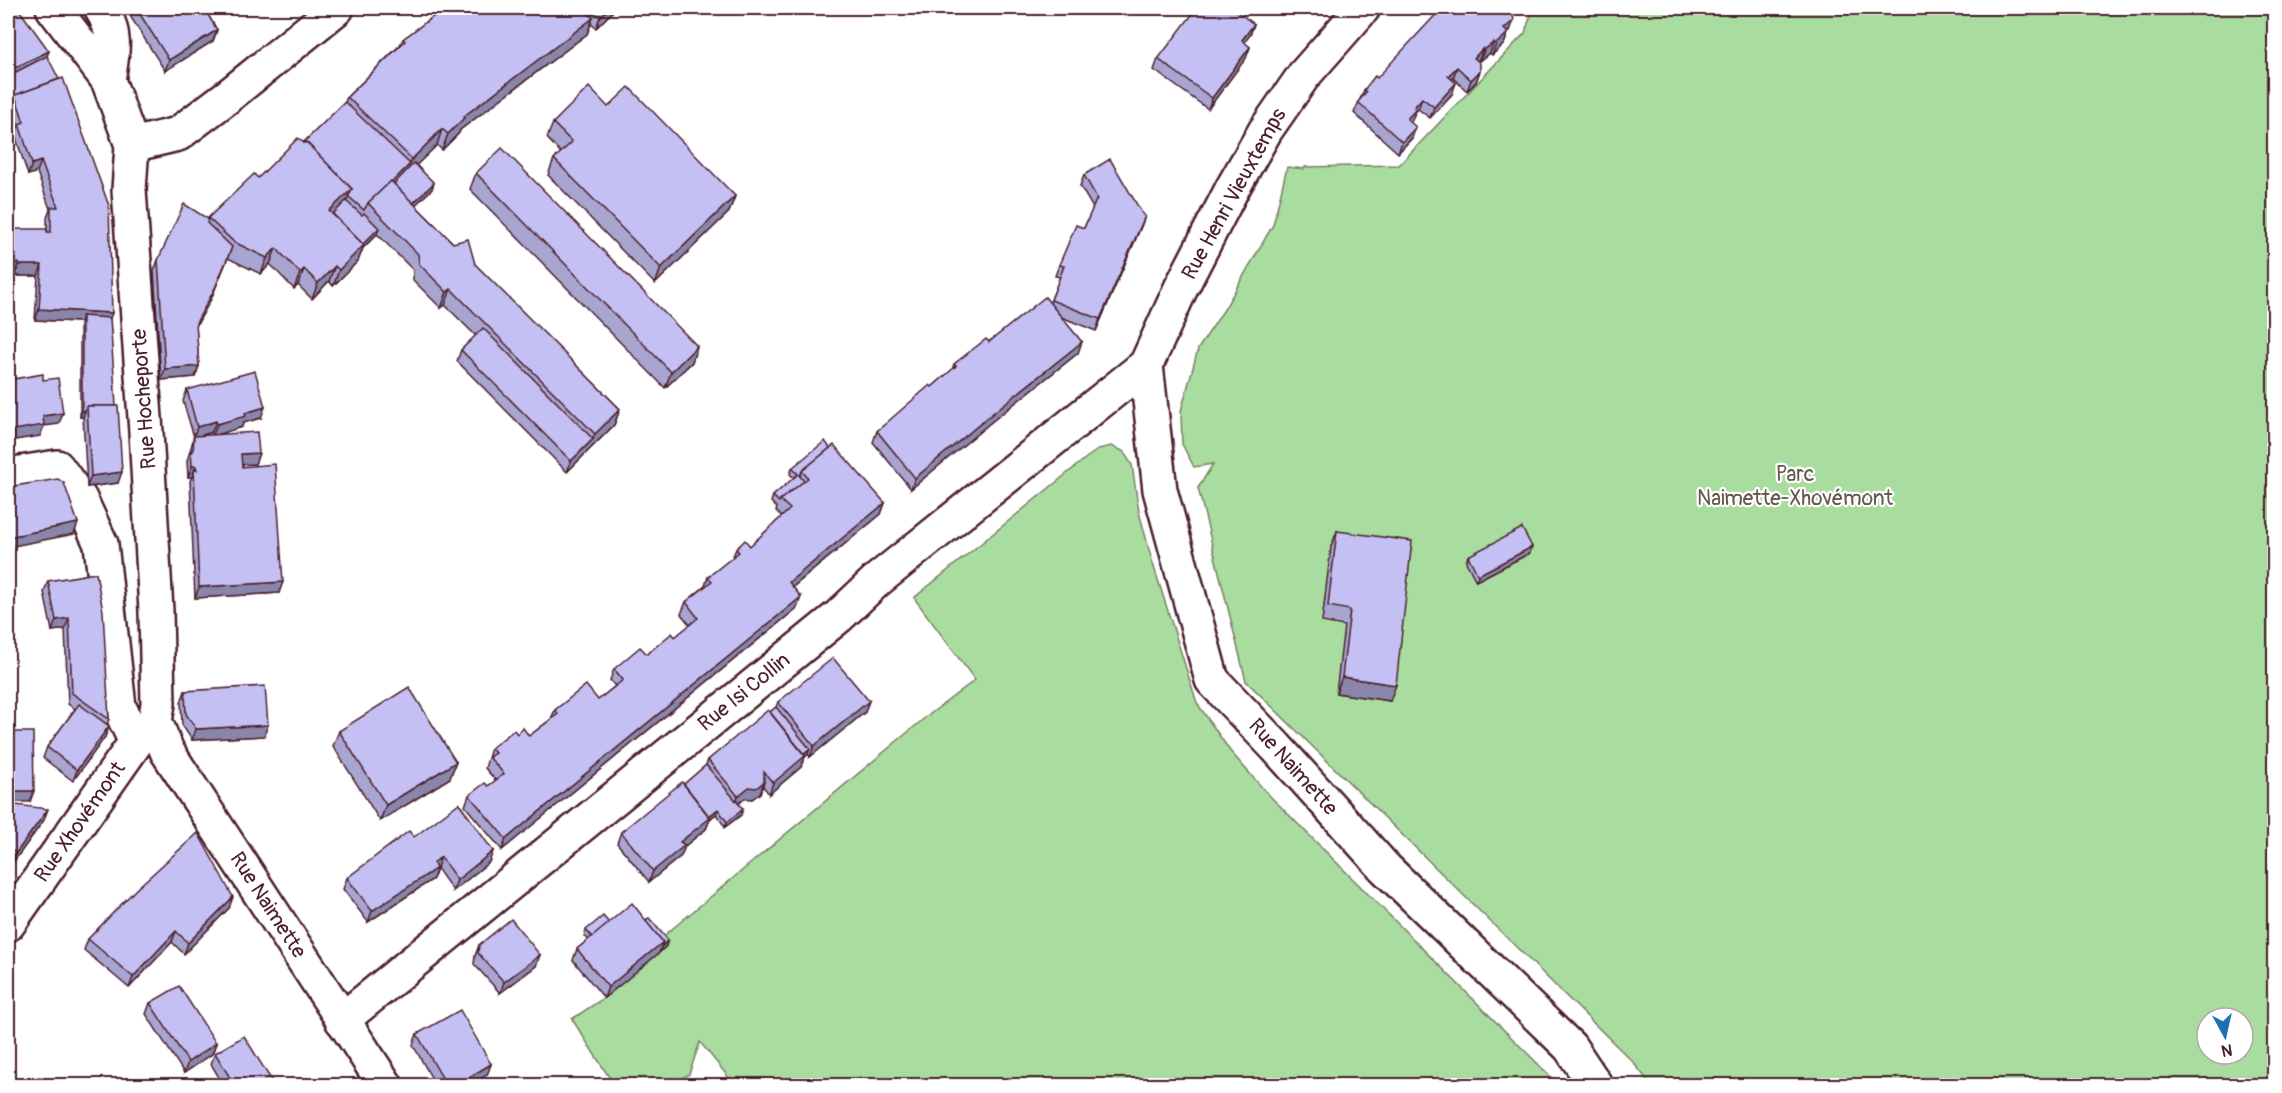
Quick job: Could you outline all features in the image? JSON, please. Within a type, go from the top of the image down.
[{"type":"street","name":"Rue Hocheporte","points":[[52,8],[108,80],[132,145],[129,190],[156,611],[158,704],[146,732]]},
{"type":"street","name":"Rue Hocheporte","points":[[101,8],[108,18],[114,44],[108,80]]},
{"type":"street","points":[[132,145],[178,134],[337,8]]},
{"type":"street","name":"Rue Henri Vieuxtemps","points":[[1146,365],[1181,288],[1227,198],[1265,131],[1304,75],[1363,8]]},
{"type":"street","name":"Rue Isi Collin","points":[[342,1020],[838,616],[876,581],[1146,365]]},
{"type":"street","name":"Rue Naimette","points":[[1146,365],[1160,490],[1212,680],[1385,868],[1570,1047],[1596,1086]]},
{"type":"street","points":[[8,475],[57,467],[80,499],[101,544],[119,707],[146,732]]},
{"type":"street","name":"Rue Naimette","points":[[146,732],[167,751],[386,1086]]},
{"type":"street","name":"Rue Xhovémont","points":[[8,924],[146,732]]},
{"type":"green space","name":"Parc Naimette-Xhovémont","points":[[1533,8],[2274,8],[2274,1085],[1651,1085],[1634,1063],[1246,681],[1198,488],[1213,464],[1194,467],[1182,444],[1181,411],[1198,349],[1225,308],[1273,225],[1287,167],[1304,169],[1305,167],[1399,165],[1525,33]]},
{"type":"green space","points":[[1111,446],[1123,451],[1132,465],[1139,512],[1153,564],[1197,703],[1230,751],[1266,792],[1559,1085],[735,1085],[700,1042],[689,1074],[672,1085],[614,1085],[572,1019],[604,998],[659,953],[666,946],[660,939],[926,717],[975,680],[914,598],[1086,458],[1099,449]]},
{"type":"building","points":[[8,8],[18,8],[49,51],[8,71]]},
{"type":"building","points":[[136,8],[204,8],[217,30],[169,60]]},
{"type":"building","points":[[445,8],[583,8],[593,18],[464,116],[448,134],[442,129],[412,159],[347,97],[405,41],[403,39]]},
{"type":"building","points":[[590,8],[609,8],[600,17]]},
{"type":"building","points":[[1197,8],[1232,8],[1254,24],[1242,40],[1250,47],[1212,98],[1158,59]]},
{"type":"building","points":[[1442,8],[1511,8],[1514,20],[1504,29],[1508,33],[1496,44],[1494,42],[1484,50],[1483,48],[1474,58],[1480,63],[1480,71],[1471,80],[1457,67],[1448,76],[1456,83],[1434,107],[1422,98],[1407,119],[1416,127],[1402,142],[1358,102],[1375,76],[1377,78]]},
{"type":"building","points":[[47,56],[59,79],[15,95],[13,101],[8,88],[8,76]]},
{"type":"building","points":[[63,78],[109,206],[112,313],[39,309],[42,265],[8,264],[8,229],[47,229],[47,232],[51,232],[51,207],[58,207],[41,161],[32,164],[19,124],[24,122],[15,95]]},
{"type":"building","points":[[589,87],[608,107],[629,87],[735,196],[661,268],[554,159],[572,142],[553,123]]},
{"type":"building","points":[[345,102],[410,164],[368,203],[364,210],[348,196],[352,189],[306,142],[303,143]]},
{"type":"building","points":[[298,138],[306,142],[352,189],[329,211],[364,245],[339,270],[335,266],[318,283],[304,269],[300,273],[276,248],[267,258],[234,242],[208,218],[254,174],[258,178]]},
{"type":"building","points":[[502,148],[697,346],[671,372],[476,173]]},
{"type":"building","points":[[1110,159],[1145,216],[1100,319],[1051,300],[1064,266],[1059,265],[1076,225],[1084,228],[1097,198],[1084,175]]},
{"type":"building","points":[[414,163],[434,183],[413,203],[394,184]]},
{"type":"building","points":[[391,181],[453,243],[468,239],[475,264],[620,409],[595,434],[451,289],[447,292],[419,264],[418,254],[368,203]]},
{"type":"building","points":[[346,201],[362,215],[364,213],[379,228],[363,244],[333,214]]},
{"type":"building","points":[[184,204],[208,219],[207,223],[232,247],[215,288],[196,323],[199,366],[165,369],[158,260]]},
{"type":"building","points":[[1045,297],[1082,342],[915,478],[877,431],[930,385],[932,387],[956,366],[954,364],[986,339],[989,342]]},
{"type":"building","points":[[82,316],[110,318],[116,406],[87,406],[85,411],[82,411]]},
{"type":"building","points":[[483,328],[593,439],[571,461],[461,350]]},
{"type":"building","points":[[255,371],[265,407],[245,413],[246,416],[197,427],[187,390]]},
{"type":"building","points":[[43,374],[43,380],[58,378],[63,413],[43,416],[44,425],[8,431],[8,380]]},
{"type":"building","points":[[87,406],[118,406],[122,472],[91,476]]},
{"type":"building","points":[[257,432],[259,453],[241,454],[242,467],[275,464],[283,582],[199,587],[194,470],[197,470],[196,466],[192,466],[191,450],[193,451],[194,436]]},
{"type":"building","points":[[825,441],[830,448],[802,471],[800,476],[792,468]]},
{"type":"building","points":[[834,445],[885,503],[789,582],[801,597],[506,839],[469,795],[485,783],[488,786],[504,774],[489,757],[495,753],[491,748],[514,730],[517,734],[523,728],[529,736],[558,714],[555,710],[586,685],[598,700],[623,680],[614,669],[640,647],[647,654],[672,633],[675,637],[698,618],[686,602],[712,581],[708,577],[739,552],[736,549],[745,540],[750,546],[790,509],[780,500],[808,478],[802,471]]},
{"type":"building","points":[[798,474],[804,481],[779,502],[773,496]]},
{"type":"building","points":[[58,479],[64,483],[78,523],[8,537],[8,487]]},
{"type":"building","points":[[1522,528],[1532,547],[1478,575],[1468,556]]},
{"type":"building","points":[[1337,531],[1412,541],[1396,685],[1342,677],[1350,610],[1328,606]]},
{"type":"building","points":[[96,573],[103,611],[109,719],[72,693],[69,618],[56,620],[48,581]]},
{"type":"building","points":[[833,658],[869,701],[814,746],[778,702]]},
{"type":"building","points":[[265,686],[268,725],[196,729],[186,714],[185,691]]},
{"type":"building","points":[[409,687],[456,762],[386,805],[339,731]]},
{"type":"building","points":[[79,704],[109,726],[77,770],[47,747]]},
{"type":"building","points":[[776,707],[810,749],[804,754],[770,712]]},
{"type":"building","points":[[768,710],[805,756],[773,783],[764,772],[764,782],[756,788],[749,787],[738,796],[708,760]]},
{"type":"building","points":[[8,732],[33,732],[34,791],[8,791]]},
{"type":"building","points":[[706,765],[743,809],[727,822],[718,809],[709,816],[684,784]]},
{"type":"building","points":[[682,782],[710,818],[680,842],[685,845],[653,871],[621,832]]},
{"type":"building","points":[[459,803],[493,851],[457,880],[441,857],[433,863],[437,868],[372,911],[347,878],[409,831],[414,837]]},
{"type":"building","points":[[8,804],[48,809],[16,853],[8,847]]},
{"type":"building","points":[[198,833],[233,897],[188,943],[176,931],[133,977],[88,939],[136,889]]},
{"type":"building","points":[[632,903],[663,942],[608,987],[577,949]]},
{"type":"building","points":[[603,916],[609,923],[592,937],[586,930]]},
{"type":"building","points":[[649,918],[668,940],[661,947],[663,942],[645,920]]},
{"type":"building","points":[[511,919],[540,955],[504,982],[478,953],[479,945]]},
{"type":"building","points":[[179,986],[216,1043],[188,1062],[150,1003]]},
{"type":"building","points":[[460,1010],[491,1064],[455,1086],[447,1086],[417,1034]]},
{"type":"building","points":[[244,1036],[275,1086],[235,1086],[215,1053]]}]
